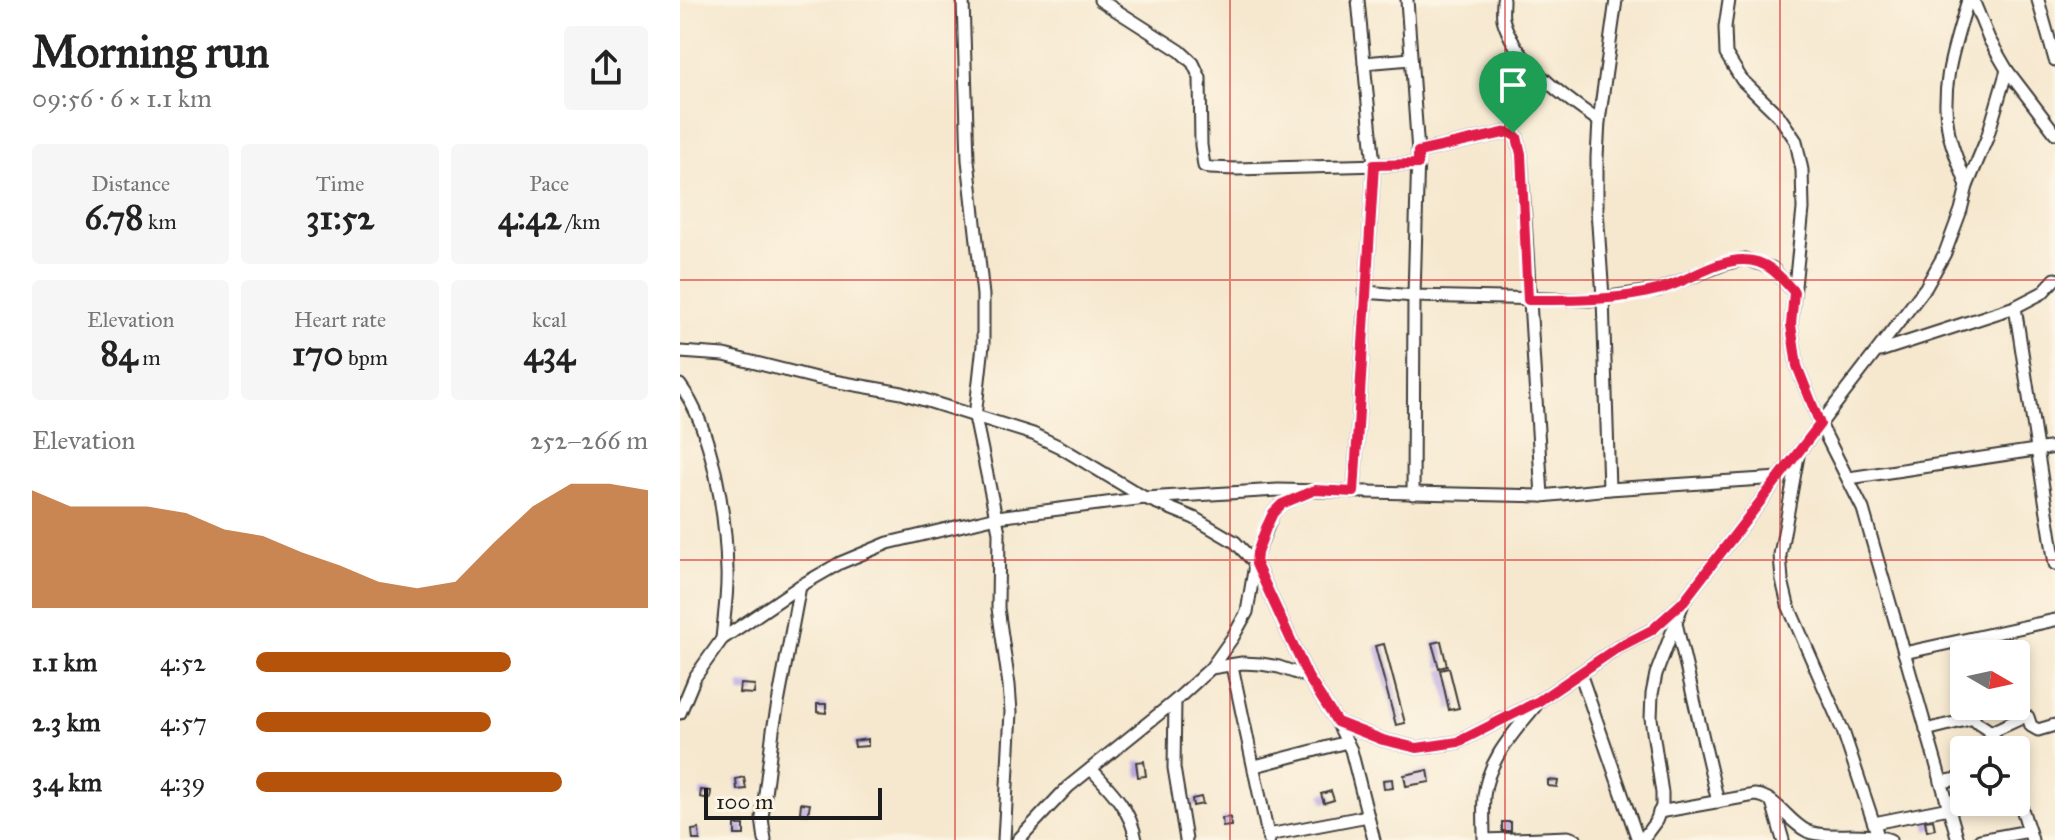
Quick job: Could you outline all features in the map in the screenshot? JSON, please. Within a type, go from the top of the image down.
[{"type":"street","points":[[1100,0],[1180,51],[1193,63],[1200,78],[1204,166],[1210,168],[1374,165],[1418,158],[1508,132],[1517,137],[1521,154],[1542,496]]},
{"type":"street","points":[[1354,492],[1374,165],[1358,0]]},
{"type":"street","points":[[1407,0],[1418,158],[1413,494]]},
{"type":"street","points":[[1503,0],[1502,18],[1526,59],[1547,84],[1599,121]]},
{"type":"street","points":[[1609,489],[1597,210],[1599,121],[1616,0]]},
{"type":"street","points":[[1729,0],[1725,27],[1726,54],[1742,80],[1779,116],[1796,141],[1802,170],[1803,209],[1791,325],[1797,366],[1820,424],[1863,509],[1958,840]]},
{"type":"street","points":[[1970,0],[2007,70],[2055,133]]},
{"type":"street","points":[[1967,186],[1949,135],[1945,101],[1947,73],[1970,0]]},
{"type":"street","points":[[2038,0],[2055,60]]},
{"type":"street","points":[[962,1],[968,160],[983,295],[983,345],[975,417],[997,517],[1000,551],[998,608],[1011,712],[1004,840]]},
{"type":"street","points":[[1364,63],[1411,59]]},
{"type":"street","points":[[1337,722],[1417,748],[1458,742],[1539,701],[1617,648],[1652,630],[1683,602],[1926,287],[1945,253],[1987,138],[2007,70]]},
{"type":"street","points":[[1365,292],[1589,300],[1658,290],[1745,259],[1772,268],[1794,292]]},
{"type":"street","points":[[1878,351],[2015,307],[2042,293],[2055,279]]},
{"type":"street","points":[[2015,307],[2055,564]]},
{"type":"street","points":[[680,352],[724,355],[816,378],[902,393],[1033,434],[1145,498],[1194,518],[1235,542],[1256,564],[1308,677],[1351,750],[1374,840]]},
{"type":"street","points":[[680,385],[689,397],[707,442],[719,489],[727,573],[722,639]]},
{"type":"street","points":[[1849,478],[2055,447]]},
{"type":"street","points":[[1799,452],[1780,555],[1782,580],[1788,605],[1843,731],[1874,823],[1884,838]]},
{"type":"street","points":[[680,713],[683,696],[703,662],[722,639],[800,586],[840,563],[888,543],[997,517],[1145,498],[1278,490],[1542,496],[1779,478]]},
{"type":"street","points":[[1018,840],[1068,787],[1211,668],[1247,612],[1261,540],[1273,513],[1282,504],[1315,490]]},
{"type":"street","points":[[765,840],[762,818],[773,730],[800,586]]},
{"type":"street","points":[[1640,840],[1656,821],[1662,806],[1651,718],[1652,694],[1656,674],[1683,602]]},
{"type":"street","points":[[1904,653],[2055,620]]},
{"type":"street","points":[[1676,622],[1718,802]]},
{"type":"street","points":[[1211,668],[1242,663],[1261,664],[1308,677]]},
{"type":"street","points":[[1232,666],[1269,837],[1368,816]]},
{"type":"street","points":[[1580,673],[1640,840]]},
{"type":"street","points":[[1175,701],[1174,768],[1186,840]]},
{"type":"street","points":[[1539,701],[1498,753],[1489,773],[1484,795],[1484,840],[1568,837],[1576,840]]},
{"type":"street","points":[[1991,732],[2024,717],[2028,717],[2031,726],[2038,730],[2055,725]]},
{"type":"street","points":[[1926,730],[1952,720]]},
{"type":"street","points":[[1976,720],[1993,736]]},
{"type":"street","points":[[1255,766],[1347,742]]},
{"type":"street","points":[[1091,769],[1120,800],[1136,840]]},
{"type":"street","points":[[1941,782],[1950,780]]},
{"type":"street","points":[[1659,812],[1765,795],[1788,818],[1808,832],[1884,838]]},
{"type":"street","points":[[1771,801],[1783,840]]},
{"type":"street","points":[[1874,823],[1949,808]]},
{"type":"street","points":[[1980,840],[2031,836],[2024,816]]},
{"type":"building","points":[[1441,641],[1447,666],[1439,668],[1432,643]]},
{"type":"building","points":[[1384,644],[1405,723],[1396,725],[1375,646]]},
{"type":"building","points":[[1449,668],[1459,708],[1449,710],[1440,670]]},
{"type":"building","points":[[740,684],[755,685],[754,694],[739,693]]},
{"type":"building","points":[[817,704],[826,704],[826,713],[817,712]]},
{"type":"building","points":[[868,739],[868,746],[855,747],[854,741]]},
{"type":"building","points":[[1144,761],[1146,776],[1138,777],[1136,762]]},
{"type":"building","points":[[1428,770],[1430,782],[1406,786],[1404,775]]},
{"type":"building","points":[[744,777],[746,789],[737,790],[736,779]]},
{"type":"building","points":[[1392,779],[1393,788],[1384,789],[1383,780]]},
{"type":"building","points":[[1548,780],[1558,781],[1557,787],[1548,786]]},
{"type":"building","points":[[701,790],[711,791],[710,799],[700,797]]},
{"type":"building","points":[[1331,791],[1334,800],[1324,803],[1321,794]]},
{"type":"building","points":[[1201,797],[1203,804],[1193,806],[1192,799]]},
{"type":"building","points":[[801,803],[810,804],[808,814],[800,813]]},
{"type":"building","points":[[1230,817],[1231,826],[1223,827],[1222,818]]},
{"type":"building","points":[[1933,820],[1935,829],[1927,831],[1925,821]]},
{"type":"building","points":[[1502,822],[1511,822],[1511,831],[1502,831]]},
{"type":"building","points":[[735,825],[744,825],[744,835],[735,835]]},
{"type":"building","points":[[699,829],[700,840],[693,840],[692,830]]},
{"type":"route","points":[[1513,133],[1521,154],[1528,300],[1589,300],[1658,290],[1745,259],[1772,268],[1794,292],[1791,325],[1797,366],[1820,424],[1683,602],[1652,630],[1617,648],[1539,701],[1458,742],[1417,748],[1383,740],[1337,722],[1308,677],[1256,564],[1257,553],[1273,513],[1282,504],[1315,490],[1354,492],[1374,165],[1418,164],[1418,152],[1513,133]]}]
